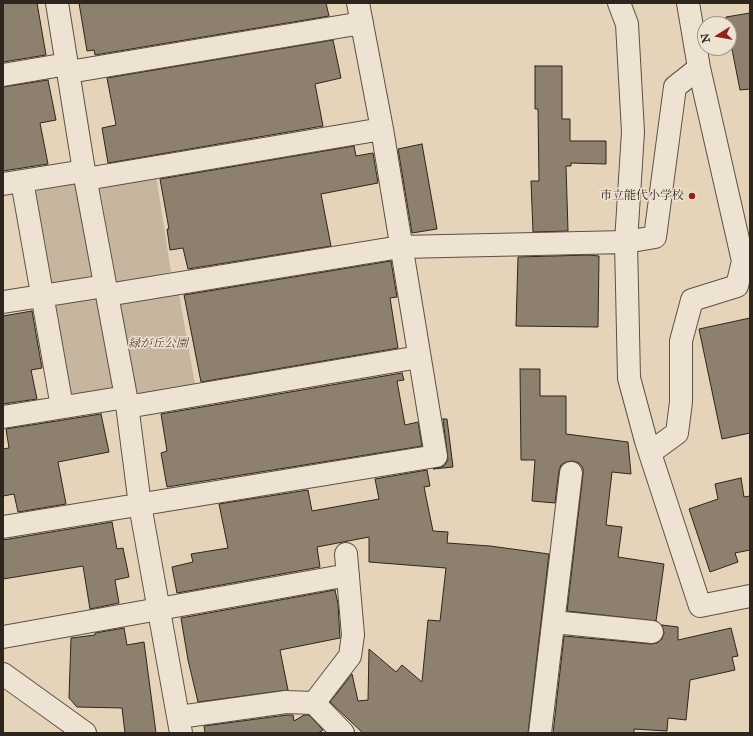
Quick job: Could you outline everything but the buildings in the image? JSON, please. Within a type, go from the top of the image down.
[{"type":"street","points":[[57,3],[85,175],[126,402],[140,505],[180,725],[286,702],[314,703],[343,733]]},
{"type":"street","points":[[619,3],[627,24],[633,132],[626,242],[629,378],[646,441],[651,452],[700,606],[750,596]]},
{"type":"street","points":[[651,452],[677,433],[682,402],[681,341],[692,300],[737,286],[743,261],[699,68],[688,3]]},
{"type":"street","points":[[3,75],[68,68],[360,13],[382,129],[400,247],[436,456],[3,527]]},
{"type":"street","points":[[3,302],[42,296],[106,291],[400,247],[626,242],[655,237],[675,88],[699,68]]},
{"type":"street","points":[[62,407],[42,296],[12,183],[85,175],[382,129]]},
{"type":"street","points":[[3,417],[62,407],[126,402],[419,357]]},
{"type":"street","points":[[540,733],[571,473]]},
{"type":"street","points":[[314,703],[350,656],[353,635],[346,554]]},
{"type":"street","points":[[3,637],[348,575]]},
{"type":"street","points":[[554,622],[652,632]]},
{"type":"street","points":[[3,674],[85,733]]},
{"type":"green space","points":[[156,175],[171,272],[117,283],[99,185]]},
{"type":"green space","points":[[81,183],[97,277],[50,284],[35,191]]},
{"type":"green space","name":"緑が丘公園","points":[[178,288],[196,390],[137,399],[119,298]]},
{"type":"green space","name":"緑が丘公園","points":[[98,294],[116,393],[70,402],[52,303]]},
{"type":"place","name":"市立能代小学校","points":[[692,196]]}]
